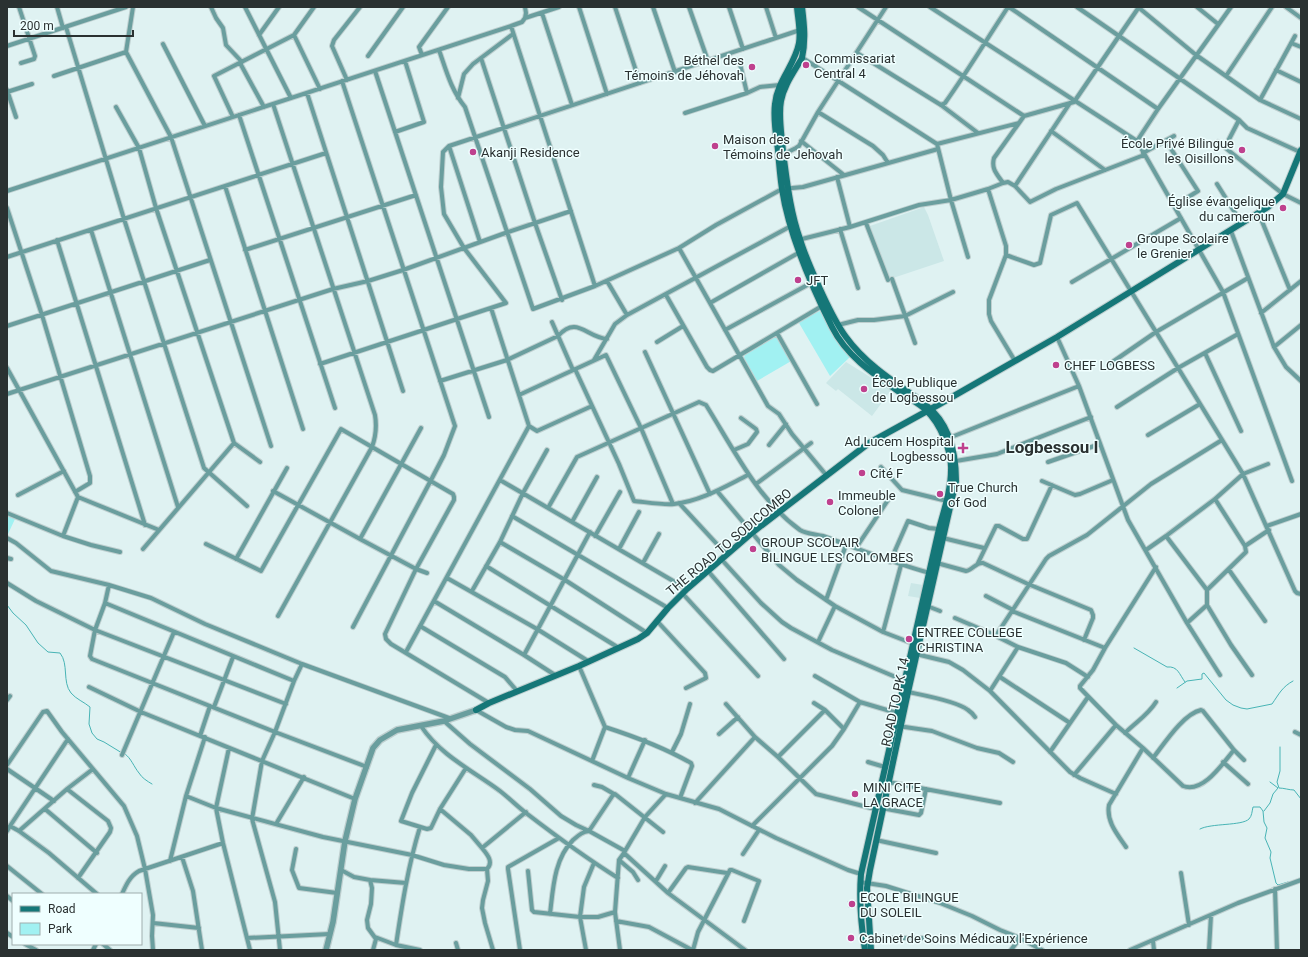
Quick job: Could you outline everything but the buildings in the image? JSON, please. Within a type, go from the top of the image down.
[{"type":"main road","points":[[797,7],[800,30],[798,43],[795,54],[776,95],[774,112],[791,226],[838,325],[856,348],[873,365],[929,410],[936,418]]},
{"type":"main road","points":[[802,7],[805,33],[802,58],[786,86],[781,103],[781,130],[784,154],[785,189],[791,206],[800,252],[822,306],[834,330],[850,353],[878,377],[929,410]]},
{"type":"main road","points":[[1283,194],[1300,154]]},
{"type":"main road","name":"THE ROAD TO SODICOMBO","points":[[476,710],[489,703],[620,648],[648,633],[668,608],[753,532],[869,443],[1057,337],[1259,214],[1283,194]]},
{"type":"main road","name":"ROAD TO PK 14","points":[[871,950],[868,884],[876,840],[878,808],[888,782],[898,713],[927,606],[956,481],[956,462],[949,438],[936,418]]},
{"type":"main road","name":"ROAD TO PK 14","points":[[865,950],[861,916],[861,874],[878,808],[885,767],[908,692],[930,573],[951,479],[951,462],[936,418]]},
{"type":"street","points":[[19,7],[35,56],[34,59],[21,63]]},
{"type":"street","points":[[56,7],[78,68],[124,219],[204,468],[247,506]]},
{"type":"street","points":[[7,46],[126,7]]},
{"type":"street","points":[[133,7],[126,52],[171,137],[271,446]]},
{"type":"street","points":[[211,7],[223,28],[226,45],[241,62],[264,107]]},
{"type":"street","points":[[245,7],[291,98]]},
{"type":"street","points":[[259,35],[279,7]]},
{"type":"street","points":[[233,117],[214,76],[294,35],[314,7]]},
{"type":"street","points":[[347,80],[332,46],[334,40],[360,7]]},
{"type":"street","points":[[368,56],[403,7]]},
{"type":"street","points":[[422,55],[419,47],[448,7]]},
{"type":"street","points":[[524,7],[526,13],[525,18]]},
{"type":"street","points":[[7,191],[511,26],[522,22],[525,18],[559,7]]},
{"type":"street","points":[[579,7],[607,94]]},
{"type":"street","points":[[615,7],[640,83]]},
{"type":"street","points":[[653,7],[675,72]]},
{"type":"street","points":[[689,7],[708,61]]},
{"type":"street","points":[[729,7],[743,49]]},
{"type":"street","points":[[766,7],[776,38]]},
{"type":"street","points":[[858,7],[1024,116]]},
{"type":"street","points":[[784,154],[796,148],[801,142],[818,112],[886,7]]},
{"type":"street","points":[[930,7],[1072,102],[1137,141],[1223,292],[1292,481]]},
{"type":"street","points":[[941,105],[946,103],[1009,7],[1158,109]]},
{"type":"street","points":[[1077,7],[1239,120],[1247,128],[1300,154]]},
{"type":"street","points":[[1015,186],[1051,131],[1098,67],[1139,7],[1196,54],[1260,100],[1301,119]]},
{"type":"street","points":[[1197,7],[1218,24]]},
{"type":"street","points":[[1137,141],[1179,78],[1231,7]]},
{"type":"street","points":[[1226,76],[1272,7]]},
{"type":"street","points":[[1286,7],[1301,18]]},
{"type":"street","points":[[542,13],[572,105]]},
{"type":"street","points":[[511,26],[595,286]]},
{"type":"street","points":[[320,364],[506,303],[464,248],[444,214],[441,187],[443,152],[449,146],[800,30]]},
{"type":"street","points":[[458,98],[464,74],[481,58],[513,34]]},
{"type":"street","points":[[294,35],[320,89]]},
{"type":"street","points":[[1260,100],[1295,36]]},
{"type":"street","points":[[1291,43],[1301,47]]},
{"type":"street","points":[[163,44],[205,126]]},
{"type":"street","points":[[439,50],[453,89],[465,107],[476,137],[533,309],[562,300],[679,248],[716,225],[785,189],[803,187],[888,163],[978,133],[1019,123]]},
{"type":"street","points":[[54,76],[126,52]]},
{"type":"street","points":[[856,53],[941,105],[978,133]]},
{"type":"street","points":[[795,54],[937,146],[968,257]]},
{"type":"street","points":[[481,58],[562,300]]},
{"type":"street","points":[[739,60],[747,93]]},
{"type":"street","points":[[395,132],[424,122],[405,61]]},
{"type":"street","points":[[1276,70],[1301,82]]},
{"type":"street","points":[[375,71],[489,417]]},
{"type":"street","points":[[342,82],[455,426],[444,455],[390,554],[353,627]]},
{"type":"street","points":[[16,117],[7,91],[32,84]]},
{"type":"street","points":[[686,112],[747,93],[760,87],[780,85]]},
{"type":"street","points":[[307,93],[403,391]]},
{"type":"street","points":[[1003,183],[994,170],[992,164],[994,158],[1024,116],[1072,102]]},
{"type":"street","points":[[273,104],[375,415],[377,427],[376,437],[372,447],[278,616]]},
{"type":"street","points":[[116,107],[139,148],[156,208],[234,443],[260,462]]},
{"type":"street","points":[[818,112],[873,146],[883,154],[888,163]]},
{"type":"street","points":[[239,115],[335,408]]},
{"type":"street","points":[[1225,147],[1239,120]]},
{"type":"street","points":[[1051,131],[1105,170]]},
{"type":"street","points":[[798,240],[866,223],[919,205],[951,200],[1008,182],[1015,186],[1030,202],[1056,188],[1144,154],[1174,136]]},
{"type":"street","points":[[1166,141],[1198,191],[1174,206]]},
{"type":"street","points":[[801,142],[844,175]]},
{"type":"street","points":[[1218,142],[1283,194],[1301,203]]},
{"type":"street","points":[[449,146],[480,242]]},
{"type":"street","points":[[7,257],[326,153]]},
{"type":"street","points":[[837,177],[850,227]]},
{"type":"street","points":[[1217,184],[1242,224]]},
{"type":"street","points":[[224,186],[303,429]]},
{"type":"street","points":[[988,189],[1006,246],[1006,255],[988,305],[991,321],[1015,361]]},
{"type":"street","points":[[245,250],[416,195]]},
{"type":"street","points":[[1006,255],[1034,265],[1040,263],[1051,215],[1077,203],[1156,332],[1221,434],[1244,474],[1295,591],[1301,594]]},
{"type":"street","points":[[7,208],[42,315],[91,478],[88,484],[75,492]]},
{"type":"street","points":[[7,394],[333,289],[368,281],[403,270],[571,211]]},
{"type":"street","points":[[1259,214],[1290,290]]},
{"type":"street","points":[[1072,282],[1181,218]]},
{"type":"street","points":[[866,223],[915,343]]},
{"type":"street","points":[[594,360],[615,324],[628,315],[791,226]]},
{"type":"street","points":[[840,229],[858,288]]},
{"type":"street","points":[[91,230],[178,507]]},
{"type":"street","points":[[1231,231],[1274,347],[1286,368],[1299,375],[1301,381]]},
{"type":"street","points":[[57,240],[145,525]]},
{"type":"street","points":[[679,248],[768,406],[779,414],[792,434],[827,476]]},
{"type":"street","points":[[710,303],[800,252]]},
{"type":"street","points":[[7,326],[210,260]]},
{"type":"street","points":[[1111,363],[1156,332],[1248,278]]},
{"type":"street","points":[[607,281],[628,315]]},
{"type":"street","points":[[1261,313],[1301,281]]},
{"type":"street","points":[[725,330],[811,282]]},
{"type":"street","points":[[838,325],[853,320],[874,320],[905,316],[953,292]]},
{"type":"street","points":[[666,295],[707,367],[713,371],[822,306]]},
{"type":"street","points":[[491,308],[529,426],[537,431],[592,406]]},
{"type":"street","points":[[552,322],[609,443],[634,501],[673,504],[679,503],[710,494],[748,475]]},
{"type":"street","points":[[657,342],[683,326]]},
{"type":"street","points":[[1274,347],[1301,326]]},
{"type":"street","points":[[440,381],[507,360],[558,336],[569,328],[577,327],[599,338],[607,339]]},
{"type":"street","points":[[777,333],[817,404]]},
{"type":"street","points":[[1117,407],[1179,367],[1238,334]]},
{"type":"street","points":[[1057,337],[1080,386],[1128,520],[1187,623],[1220,675]]},
{"type":"street","points":[[645,352],[710,494]]},
{"type":"street","points":[[1204,353],[1242,431]]},
{"type":"street","points":[[519,395],[606,355],[641,428],[673,504]]},
{"type":"street","points":[[1179,367],[1200,404],[1244,474]]},
{"type":"street","points":[[7,368],[78,497],[159,530]]},
{"type":"street","points":[[949,438],[1080,386]]},
{"type":"street","points":[[548,508],[577,457],[699,402],[706,405],[748,475],[778,512],[802,532],[819,535],[901,566],[930,573]]},
{"type":"street","points":[[1148,435],[1200,404]]},
{"type":"street","points":[[956,462],[997,454],[1091,417]]},
{"type":"street","points":[[734,450],[748,444],[757,432],[756,429],[741,418]]},
{"type":"street","points":[[769,445],[786,424]]},
{"type":"street","points":[[406,652],[529,426]]},
{"type":"street","points":[[360,540],[421,428]]},
{"type":"street","points":[[206,544],[262,571],[340,429],[453,494],[454,500],[416,569],[385,634],[386,639],[391,644],[489,703]]},
{"type":"street","points":[[997,636],[1028,584],[1049,556],[1087,534],[1151,484],[1222,440]]},
{"type":"street","points":[[143,549],[234,443]]},
{"type":"street","points":[[756,484],[811,443]]},
{"type":"street","points":[[1048,462],[1100,444]]},
{"type":"street","points":[[472,591],[500,542],[523,493],[547,450]]},
{"type":"street","points":[[1146,550],[1215,499],[1244,474],[1268,464]]},
{"type":"street","points":[[881,467],[902,490],[947,501]]},
{"type":"street","points":[[236,559],[287,468]]},
{"type":"street","points":[[18,495],[64,471]]},
{"type":"street","points":[[572,522],[597,477]]},
{"type":"street","points":[[500,480],[643,563],[685,592],[758,676]]},
{"type":"street","points":[[1042,481],[1075,494],[1080,494],[1113,480]]},
{"type":"street","points":[[937,563],[966,571],[969,570],[978,563],[996,526],[999,526],[1023,539],[1028,539],[1052,485]]},
{"type":"street","points":[[273,491],[360,540],[427,574]]},
{"type":"street","points":[[717,491],[780,565],[797,580],[826,600],[883,632],[916,645]]},
{"type":"street","points":[[595,536],[620,492]]},
{"type":"street","points":[[63,536],[78,497]]},
{"type":"street","points":[[1207,590],[1245,555],[1246,552],[1245,546],[1215,499]]},
{"type":"street","points":[[856,548],[888,500]]},
{"type":"street","points":[[679,503],[727,555]]},
{"type":"street","points":[[619,549],[639,512]]},
{"type":"street","points":[[7,513],[63,536],[120,552]]},
{"type":"street","points":[[1245,546],[1268,528],[1301,515]]},
{"type":"street","points":[[512,516],[668,608]]},
{"type":"street","points":[[890,562],[908,521],[929,528],[939,529]]},
{"type":"street","points":[[524,655],[590,532]]},
{"type":"street","points":[[643,563],[659,534]]},
{"type":"street","points":[[1166,536],[1207,590],[1207,605],[1231,645],[1252,675]]},
{"type":"street","points":[[7,538],[16,543],[51,571],[109,585],[151,598],[205,624],[302,664],[446,720],[470,744],[530,789],[561,816],[576,826],[589,831],[624,852],[668,893],[744,950]]},
{"type":"street","points":[[943,538],[984,548]]},
{"type":"street","points":[[500,542],[565,580],[648,633]]},
{"type":"street","points":[[826,600],[846,545]]},
{"type":"street","points":[[722,560],[754,596],[782,622],[818,642],[906,681]]},
{"type":"street","points":[[978,563],[983,563],[1028,584],[1091,610],[1093,618],[1084,640]]},
{"type":"street","points":[[486,566],[620,648]]},
{"type":"street","points":[[883,632],[901,566]]},
{"type":"street","points":[[1156,567],[1105,648],[1093,670],[1080,688],[1116,725],[1187,788],[1196,787],[1205,782],[1234,750]]},
{"type":"street","points":[[1228,570],[1265,621]]},
{"type":"street","points":[[708,571],[784,659]]},
{"type":"street","points":[[447,578],[537,629],[588,661]]},
{"type":"street","points":[[7,584],[36,601],[94,630],[286,704]]},
{"type":"street","points":[[109,585],[105,603],[94,630],[90,656],[92,659],[367,767]]},
{"type":"street","points":[[986,596],[1013,610],[1105,648]]},
{"type":"street","points":[[434,601],[524,655],[555,676]]},
{"type":"street","points":[[105,603],[294,681]]},
{"type":"street","points":[[1187,623],[1207,605]]},
{"type":"street","points":[[818,642],[836,606]]},
{"type":"street","points":[[927,606],[940,611]]},
{"type":"street","points":[[955,618],[997,636],[1018,647],[1066,663],[1088,677]]},
{"type":"street","points":[[657,621],[706,676],[704,679],[686,688]]},
{"type":"street","points":[[420,626],[505,677],[517,691]]},
{"type":"street","points":[[122,755],[174,632]]},
{"type":"street","points":[[990,691],[1018,647]]},
{"type":"street","points":[[916,654],[949,662],[963,670],[990,691],[1074,775],[1116,794]]},
{"type":"street","points":[[200,736],[225,680],[233,657]]},
{"type":"street","points":[[280,950],[275,902],[252,819],[262,761],[302,664]]},
{"type":"street","points":[[579,666],[605,727],[592,761]]},
{"type":"street","points":[[815,676],[860,702],[898,713]]},
{"type":"street","points":[[1000,676],[1070,723]]},
{"type":"street","points":[[89,687],[141,712],[355,799]]},
{"type":"street","points":[[908,692],[933,697],[958,705],[969,710],[975,717]]},
{"type":"street","points":[[7,700],[10,696]]},
{"type":"street","points":[[1050,752],[1088,697]]},
{"type":"street","points":[[814,702],[844,729]]},
{"type":"street","points":[[752,826],[832,746],[860,702]]},
{"type":"street","points":[[1125,732],[1139,719],[1146,715],[1156,702]]},
{"type":"street","points":[[672,752],[681,734],[690,704]]},
{"type":"street","points":[[726,704],[755,737],[816,794],[878,808],[919,815],[921,813],[926,789]]},
{"type":"street","points":[[326,950],[345,841],[355,799],[374,748],[380,740],[397,730],[446,720],[476,710],[506,727],[515,730],[528,731],[628,778],[666,794],[719,809],[759,830],[848,870],[861,874]]},
{"type":"street","points":[[778,757],[824,710]]},
{"type":"street","points":[[1153,758],[1180,725],[1191,715],[1201,710],[1244,760]]},
{"type":"street","points":[[7,765],[45,711],[47,711],[68,739],[124,806],[137,836],[145,869],[152,909],[153,950]]},
{"type":"street","points":[[719,734],[738,717]]},
{"type":"street","points":[[1074,775],[1116,725]]},
{"type":"street","points":[[421,726],[436,745],[500,791],[568,845],[618,878]]},
{"type":"street","points":[[897,726],[932,731],[977,748],[999,754],[1013,762]]},
{"type":"street","points":[[605,727],[645,740],[672,752],[692,764],[680,798]]},
{"type":"street","points":[[1295,732],[1301,735]]},
{"type":"street","points":[[695,803],[755,737]]},
{"type":"street","points":[[170,861],[186,796],[205,738]]},
{"type":"street","points":[[7,831],[68,739]]},
{"type":"street","points":[[628,778],[645,740]]},
{"type":"street","points":[[436,745],[412,793],[401,820],[402,822],[420,828],[430,828],[440,809],[466,768]]},
{"type":"street","points":[[229,748],[216,808],[223,843],[250,950]]},
{"type":"street","points":[[1126,847],[1112,826],[1107,812],[1109,805],[1143,748]]},
{"type":"street","points":[[868,762],[885,767]]},
{"type":"street","points":[[1223,762],[1248,784]]},
{"type":"street","points":[[7,769],[54,801]]},
{"type":"street","points":[[19,831],[67,789],[93,769]]},
{"type":"street","points":[[276,824],[304,777]]},
{"type":"street","points":[[888,782],[1000,803]]},
{"type":"street","points":[[594,785],[602,787],[614,794],[663,832]]},
{"type":"street","points":[[67,789],[108,821],[111,828],[110,832],[78,878]]},
{"type":"street","points":[[550,914],[557,866],[568,845],[580,833],[589,831],[614,794]]},
{"type":"street","points":[[620,950],[615,912],[619,860],[645,817],[666,794]]},
{"type":"street","points":[[186,796],[216,808],[252,819],[323,837],[412,855],[444,866],[469,869],[486,869]]},
{"type":"street","points":[[45,809],[96,853]]},
{"type":"street","points":[[440,809],[471,835],[487,854],[490,862],[486,869],[488,880],[482,908],[493,950]]},
{"type":"street","points":[[482,848],[526,812]]},
{"type":"street","points":[[10,826],[49,854],[96,893]]},
{"type":"street","points":[[396,945],[406,883],[420,828]]},
{"type":"street","points":[[743,854],[759,830]]},
{"type":"street","points":[[520,950],[508,867],[559,838]]},
{"type":"street","points":[[876,840],[936,853]]},
{"type":"street","points":[[122,893],[132,876],[139,871],[223,843]]},
{"type":"street","points":[[296,849],[292,870],[299,888],[337,893]]},
{"type":"street","points":[[182,857],[193,890],[202,950]]},
{"type":"street","points":[[619,860],[633,872],[638,880]]},
{"type":"street","points":[[586,950],[580,916],[584,887],[594,863]]},
{"type":"street","points":[[7,866],[41,893]]},
{"type":"street","points":[[656,882],[665,866]]},
{"type":"street","points":[[668,893],[688,867],[727,873]]},
{"type":"street","points":[[341,870],[354,877],[406,883]]},
{"type":"street","points":[[616,921],[649,927],[692,950],[698,932],[727,873],[732,870],[759,881],[744,921]]},
{"type":"street","points":[[528,871],[532,910],[534,912],[598,917],[615,912]]},
{"type":"street","points":[[1181,873],[1189,925]]},
{"type":"street","points":[[370,880],[372,888],[371,904],[367,920],[368,928],[375,937],[396,945],[420,950]]},
{"type":"street","points":[[1130,950],[1238,903],[1301,880]]},
{"type":"street","points":[[860,882],[886,886],[940,903],[1020,938],[1042,950]]},
{"type":"street","points":[[1275,889],[1277,950]]},
{"type":"street","points":[[1209,950],[1211,915]]},
{"type":"street","points":[[153,923],[199,928]]},
{"type":"street","points":[[247,938],[330,934]]},
{"type":"street","points":[[373,950],[376,941],[375,937]]},
{"type":"street","points":[[870,938],[924,938]]},
{"type":"street","points":[[1011,950],[1020,938]]},
{"type":"street","points":[[1153,941],[1154,950]]},
{"type":"street","points":[[456,943],[458,950]]},
{"type":"shaded area","points":[[924,207],[944,261],[890,279],[870,226]]},
{"type":"shaded area","name":"École Publique de Logbessou","points":[[846,362],[891,390],[872,416],[838,389],[836,391],[826,383]]},
{"type":"shaded area","points":[[911,583],[923,585],[920,598],[908,596]]},
{"type":"shaded area","name":"ECOLE BILINGUE DU SOLEIL","points":[[856,900],[856,907],[848,908],[847,901]]},
{"type":"green space","points":[[814,311],[815,313],[820,311],[835,337],[850,357],[830,376],[799,323]]},
{"type":"green space","points":[[779,335],[793,360],[757,381],[744,358],[745,354]]},
{"type":"green space","points":[[7,515],[15,519],[8,534],[7,534]]},
{"type":"waterway","points":[[7,605],[26,625],[38,643],[48,652],[60,653],[63,657],[68,689],[75,697],[90,707],[89,724],[92,733],[97,739],[122,753]]},
{"type":"waterway","points":[[1134,648],[1167,667],[1176,669],[1185,682]]},
{"type":"waterway","points":[[1177,688],[1187,681],[1202,679],[1202,674],[1204,673],[1226,700],[1233,705],[1247,709],[1272,704],[1283,688],[1293,681]]},
{"type":"waterway","points":[[1280,747],[1280,771],[1277,782],[1279,788],[1294,790],[1301,799]]},
{"type":"waterway","points":[[125,754],[137,771],[146,781],[152,784]]},
{"type":"waterway","points":[[1264,811],[1278,788],[1270,782]]},
{"type":"waterway","points":[[1200,829],[1211,826],[1240,823],[1249,819],[1253,807],[1260,807],[1263,811],[1264,822],[1267,828],[1265,838],[1271,852],[1270,858],[1276,883],[1278,885],[1288,882]]},
{"type":"place","name":"Commissariat Central 4","points":[[806,65]]},
{"type":"place","name":"Béthel des Témoins de Jéhovah","points":[[752,67]]},
{"type":"place","name":"Maison des Témoins de Jehovah","points":[[715,146]]},
{"type":"place","name":"École Privé Bilingue les Oisillons","points":[[1242,150]]},
{"type":"place","name":"Akanji Residence","points":[[473,152]]},
{"type":"place","name":"Église évangelique du cameroun","points":[[1283,208]]},
{"type":"place","name":"Groupe Scolaire le Grenier","points":[[1129,245]]},
{"type":"place","name":"JFT","points":[[798,280]]},
{"type":"place","name":"CHEF LOGBESS","points":[[1056,365]]},
{"type":"place","name":"École Publique de Logbessou","points":[[864,389]]},
{"type":"place","name":"Ad Lucem Hospital Logbessou","points":[[963,448]]},
{"type":"place","name":"Cité F","points":[[862,473]]},
{"type":"place","name":"True Church of God","points":[[940,494]]},
{"type":"place","name":"Immeuble Colonel","points":[[830,502]]},
{"type":"place","name":"GROUP SCOLAIR BILINGUE LES COLOMBES","points":[[753,549]]},
{"type":"place","name":"ENTREE COLLEGE CHRISTINA","points":[[909,639]]},
{"type":"place","name":"MINI CITE LA GRACE","points":[[855,794]]},
{"type":"place","name":"ECOLE BILINGUE DU SOLEIL","points":[[852,904]]},
{"type":"place","name":"Cabinet de Soins Médicaux l'Expérience","points":[[851,938]]},
{"type":"district","name":"Logbessou I","points":[[1052,447]]}]
